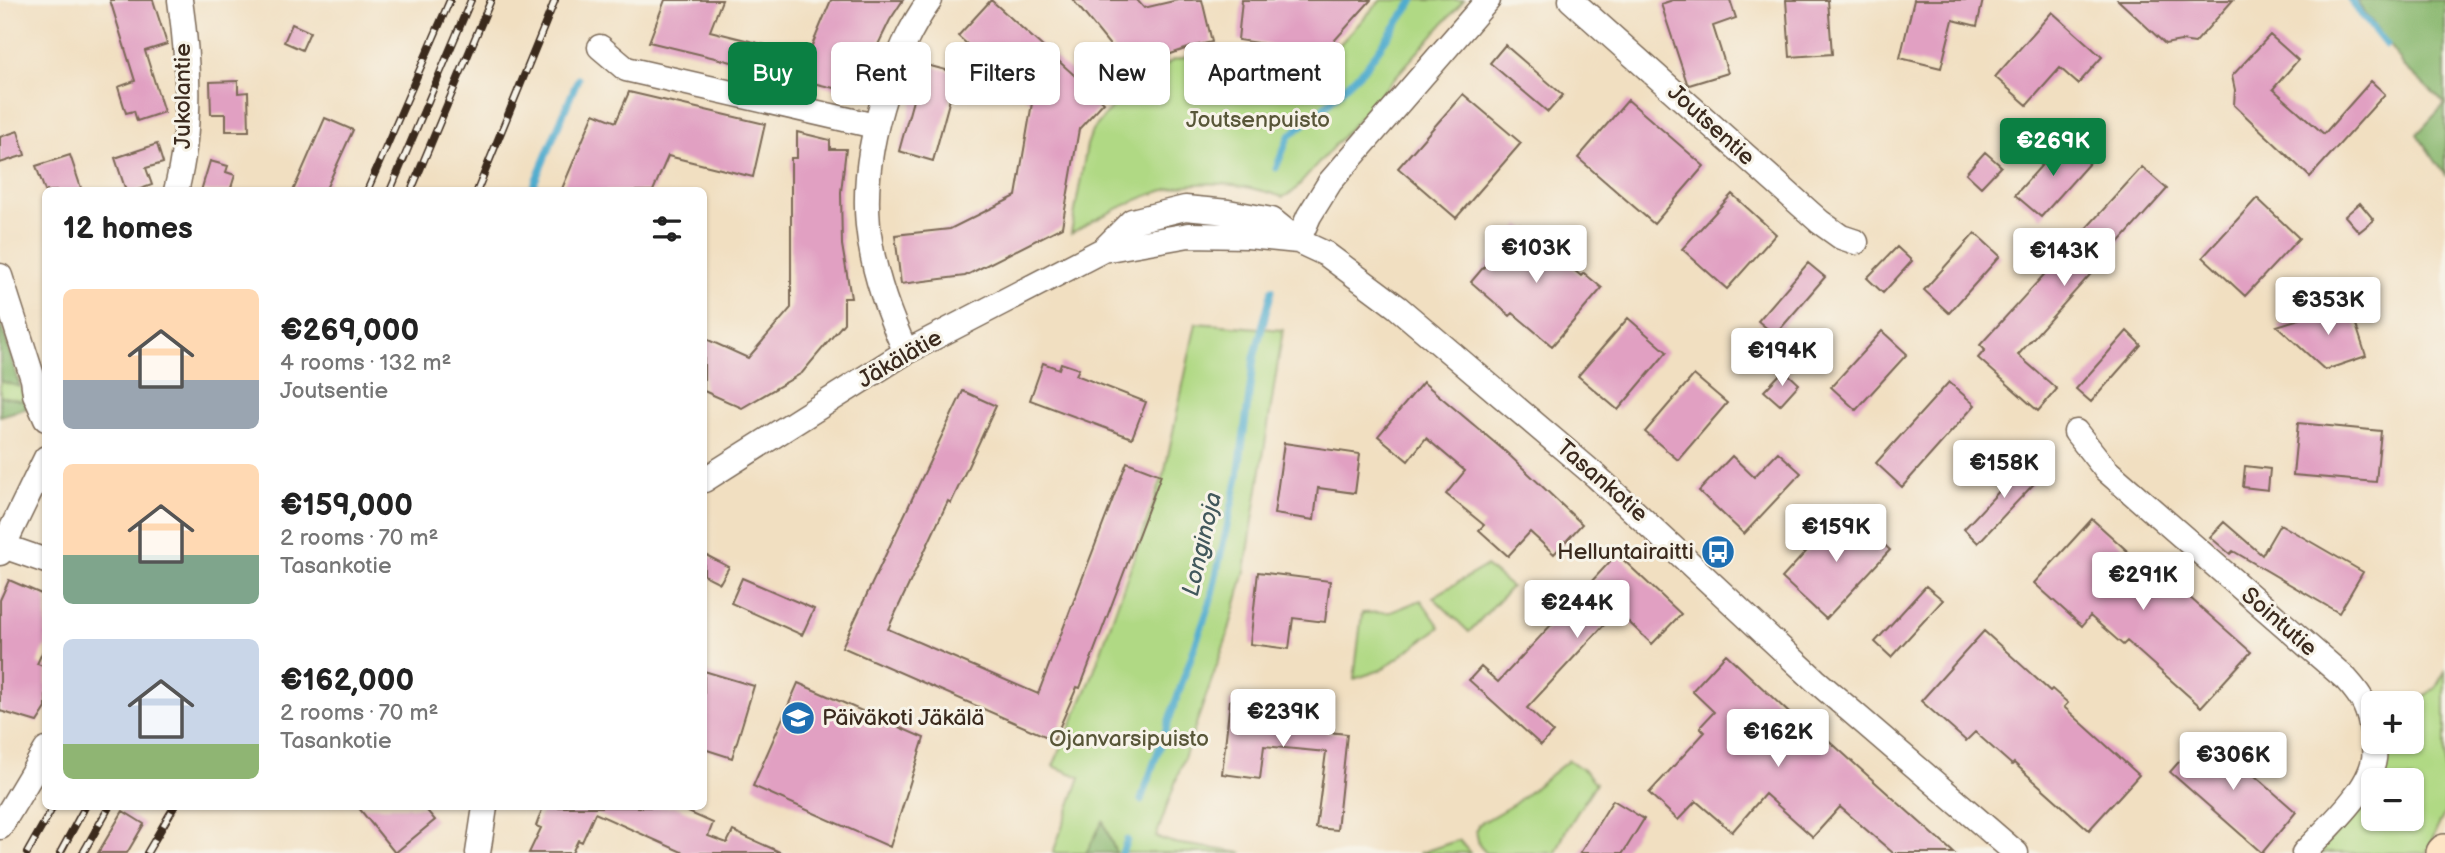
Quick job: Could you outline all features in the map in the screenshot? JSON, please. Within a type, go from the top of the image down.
[{"type":"street","name":"Jukolantie","points":[[177,187],[186,131],[187,72],[180,0]]},
{"type":"street","points":[[906,352],[877,277],[869,240],[867,173],[876,126],[897,59],[913,24],[930,0]]},
{"type":"street","points":[[1298,241],[1309,216],[1330,182],[1488,0]]},
{"type":"street","name":"Joutsentie","points":[[1571,0],[1820,222],[1841,237],[1856,242]]},
{"type":"street","points":[[600,47],[626,69],[876,126]]},
{"type":"street","name":"Jäkälätie","points":[[707,478],[906,352],[1103,250],[1132,220],[1185,208],[1228,212],[1272,220],[1298,241]]},
{"type":"street","name":"Tasankotie","points":[[1298,241],[1336,261],[1398,307],[1483,378],[1643,517],[1815,680],[2016,853]]},
{"type":"street","points":[[0,276],[42,410]]},
{"type":"street","name":"Sointutie","points":[[2076,432],[2105,470],[2346,679],[2361,696]]},
{"type":"street","points":[[42,466],[2,550],[42,560]]},
{"type":"street","points":[[2304,853],[2364,783],[2374,754]]},
{"type":"street","points":[[0,827],[42,755]]},
{"type":"street","points":[[478,853],[485,810]]},
{"type":"green space","name":"Joutsenpuisto","points":[[1381,0],[1464,0],[1293,192],[1283,197],[1252,188],[1223,184],[1173,188],[1125,205],[1071,233],[1092,131],[1115,105],[1170,105],[1170,62],[1173,60],[1184,58],[1184,105],[1345,105],[1345,42],[1342,42]]},
{"type":"green space","points":[[2356,0],[2445,0],[2445,104],[2405,67]]},
{"type":"green space","points":[[2445,104],[2445,175],[2417,134]]},
{"type":"green space","points":[[0,321],[27,408],[0,416]]},
{"type":"green space","points":[[0,321],[20,387],[0,381]]},
{"type":"green space","name":"Ojanvarsipuisto","points":[[1196,323],[1283,330],[1245,571],[1227,637],[1156,837],[1174,843],[1243,853],[1053,853],[1080,777],[1053,766],[1090,682],[1165,470]]},
{"type":"green space","points":[[0,396],[25,401],[27,408],[0,416]]},
{"type":"green space","points":[[1486,566],[1511,587],[1469,632],[1433,597]]},
{"type":"green space","points":[[1421,600],[1440,627],[1381,670],[1354,679],[1362,613],[1391,612]]},
{"type":"green space","points":[[2445,671],[2445,812],[2426,853],[2317,853],[2361,806],[2361,831],[2424,831],[2424,768],[2383,768],[2387,754],[2424,754],[2424,696],[2436,687]]},
{"type":"green space","points":[[1569,760],[1596,783],[1565,832],[1556,853],[1486,853],[1479,845],[1476,831],[1478,825],[1514,804]]},
{"type":"green space","points":[[1103,821],[1116,853],[1086,853]]},
{"type":"green space","points":[[1459,840],[1470,853],[1419,853],[1423,852]]},
{"type":"building","points":[[110,0],[153,0],[167,44],[145,51],[164,112],[137,121],[134,111],[126,113],[118,87],[135,81]]},
{"type":"building","points":[[665,0],[722,0],[710,31],[754,42],[728,42],[728,61],[649,42]]},
{"type":"building","points":[[831,0],[903,0],[879,42],[831,42],[831,87],[817,84],[817,42],[813,42]]},
{"type":"building","points":[[991,0],[1038,42],[965,42],[958,36]]},
{"type":"building","points":[[1073,0],[1137,0],[1144,8],[1178,0],[1202,0],[1212,42],[1184,42],[1184,49],[1170,54],[1170,42],[1107,42]]},
{"type":"building","points":[[1242,0],[1371,0],[1333,42],[1238,40]]},
{"type":"building","points":[[1673,0],[1730,0],[1736,18],[1713,26],[1728,73],[1689,85],[1687,83],[1661,4]]},
{"type":"building","points":[[1786,0],[1828,0],[1832,54],[1790,57]]},
{"type":"building","points":[[1914,0],[1983,0],[1977,26],[1953,20],[1941,68],[1900,58]]},
{"type":"building","points":[[2118,0],[2233,0],[2195,43],[2181,41],[2165,44]]},
{"type":"building","points":[[2052,12],[2102,57],[2078,84],[2060,68],[2027,105],[1995,77]]},
{"type":"building","points":[[292,24],[310,32],[302,50],[284,42]]},
{"type":"building","points":[[2270,35],[2298,60],[2273,89],[2324,134],[2371,81],[2385,94],[2310,177],[2234,105],[2232,76]]},
{"type":"building","points":[[1505,45],[1563,95],[1548,112],[1490,63]]},
{"type":"building","points":[[1060,62],[1074,75],[1074,105],[1101,105],[1079,129],[1062,227],[965,276],[901,284],[895,235],[950,229],[1016,196],[1032,105],[1060,105]]},
{"type":"building","points":[[931,66],[945,70],[945,105],[948,105],[933,161],[899,151],[912,105],[931,105]]},
{"type":"building","points":[[238,81],[238,93],[248,92],[249,131],[226,131],[226,114],[211,114],[210,82]]},
{"type":"building","points":[[629,92],[765,124],[753,177],[668,156],[655,187],[563,187],[594,113],[616,122]]},
{"type":"building","points":[[1463,94],[1521,143],[1456,218],[1398,168]]},
{"type":"building","points":[[1628,100],[1704,166],[1654,224],[1578,158]]},
{"type":"building","points":[[325,118],[353,130],[327,187],[295,187]]},
{"type":"building","points":[[18,131],[25,155],[0,163],[0,137]]},
{"type":"building","points":[[797,132],[830,140],[830,149],[846,149],[841,192],[842,245],[851,298],[844,298],[844,323],[802,373],[742,408],[707,392],[707,339],[748,358],[791,308],[791,158],[797,158]]},
{"type":"building","points":[[2066,138],[2091,161],[2041,217],[2015,195]]},
{"type":"building","points":[[157,144],[163,163],[146,168],[152,185],[125,187],[115,158]]},
{"type":"building","points":[[1985,152],[2001,166],[1981,187],[1966,173]]},
{"type":"building","points":[[70,155],[81,187],[44,187],[36,166]]},
{"type":"building","points":[[210,161],[228,166],[226,172],[235,175],[231,187],[202,187]]},
{"type":"building","points":[[2142,167],[2167,189],[2018,355],[2057,389],[2038,411],[1978,358],[1985,350],[1980,345]]},
{"type":"building","points":[[1732,194],[1776,234],[1727,289],[1682,249]]},
{"type":"building","points":[[2257,198],[2299,238],[2245,296],[2203,257]]},
{"type":"building","points":[[2360,203],[2374,220],[2359,232],[2345,216]]},
{"type":"building","points":[[1520,224],[1581,276],[1584,273],[1602,288],[1552,346],[1513,313],[1510,316],[1471,282]]},
{"type":"building","points":[[1975,233],[2000,256],[1949,313],[1924,290]]},
{"type":"building","points":[[1897,247],[1912,261],[1883,293],[1867,278]]},
{"type":"building","points":[[1808,263],[1825,277],[1775,335],[1758,321]]},
{"type":"building","points":[[2349,303],[2366,356],[2325,370],[2277,326]]},
{"type":"building","points":[[1628,318],[1667,352],[1618,410],[1578,376]]},
{"type":"building","points":[[1882,331],[1907,354],[1856,410],[1831,387]]},
{"type":"building","points":[[2127,331],[2141,345],[2091,402],[2076,389]]},
{"type":"building","points":[[1043,363],[1059,369],[1061,363],[1079,369],[1076,375],[1146,402],[1132,438],[1030,400]]},
{"type":"building","points":[[1784,370],[1799,384],[1780,405],[1764,391]]},
{"type":"building","points":[[1694,375],[1727,403],[1678,460],[1645,432]]},
{"type":"building","points":[[1423,382],[1507,453],[1582,524],[1554,554],[1530,532],[1508,556],[1479,530],[1484,525],[1446,494],[1465,471],[1426,438],[1408,461],[1378,436]]},
{"type":"building","points":[[1949,382],[1975,405],[1902,487],[1876,463]]},
{"type":"building","points":[[963,391],[996,406],[888,629],[1038,694],[1127,462],[1161,475],[1080,688],[1077,687],[1054,740],[842,647]]},
{"type":"building","points":[[2298,423],[2381,431],[2376,482],[2293,475]]},
{"type":"building","points":[[1284,443],[1360,454],[1355,493],[1318,488],[1314,520],[1274,514]]},
{"type":"building","points":[[1778,452],[1801,473],[1744,534],[1699,491],[1732,456],[1754,477]]},
{"type":"building","points":[[2030,458],[2045,472],[1978,543],[1964,529]]},
{"type":"building","points":[[2245,466],[2270,469],[2268,490],[2243,487]]},
{"type":"building","points":[[1845,509],[1890,550],[1826,619],[1782,578]]},
{"type":"building","points":[[2092,519],[2155,576],[2160,571],[2251,652],[2201,707],[2127,641],[2123,645],[2090,616],[2082,626],[2034,583]]},
{"type":"building","points":[[2224,522],[2262,555],[2280,524],[2363,572],[2339,613],[2233,551],[2230,554],[2210,537]]},
{"type":"building","points":[[1617,554],[1681,614],[1652,644],[1617,611],[1527,708],[1553,732],[1541,745],[1469,680],[1481,667],[1498,682]]},
{"type":"building","points":[[707,556],[729,567],[720,583],[707,576]]},
{"type":"building","points":[[1258,572],[1330,581],[1325,622],[1293,618],[1289,649],[1250,644]]},
{"type":"building","points":[[742,578],[814,609],[802,635],[731,603]]},
{"type":"building","points":[[9,580],[42,594],[42,653],[37,664],[42,666],[42,714],[37,722],[0,711],[0,600]]},
{"type":"building","points":[[1926,586],[1943,600],[1891,657],[1875,642]]},
{"type":"building","points":[[1984,631],[2050,691],[2052,689],[2068,703],[2064,707],[2139,775],[2089,830],[1975,732],[1966,741],[1921,701]]},
{"type":"building","points":[[1726,654],[1802,725],[1805,722],[1824,740],[1826,738],[1954,853],[1893,853],[1840,807],[1813,837],[1765,794],[1732,832],[1696,801],[1678,820],[1649,793],[1705,732],[1700,727],[1714,712],[1692,691]]},
{"type":"building","points":[[707,672],[754,686],[732,758],[707,750]]},
{"type":"building","points":[[798,683],[924,738],[890,847],[753,786]]},
{"type":"building","points":[[1230,700],[1300,709],[1298,729],[1347,734],[1337,830],[1316,828],[1326,752],[1264,746],[1260,779],[1222,774]]},
{"type":"building","points":[[2205,732],[2296,812],[2262,853],[2170,772]]},
{"type":"building","points":[[1613,800],[1644,819],[1623,853],[1580,853]]},
{"type":"building","points":[[360,810],[427,810],[435,820],[395,853]]},
{"type":"building","points":[[542,810],[684,810],[713,823],[708,836],[727,843],[733,831],[782,853],[684,853],[595,813],[582,842],[578,840],[572,853],[529,853],[541,828],[536,826]]},
{"type":"building","points":[[123,811],[144,824],[127,853],[98,853]]},
{"type":"waterway","name":"Longinoja","points":[[1276,168],[1289,136],[1317,114],[1366,67],[1414,0]]},
{"type":"waterway","points":[[2350,0],[2386,45]]},
{"type":"waterway","points":[[533,187],[578,79]]},
{"type":"waterway","name":"Longinoja","points":[[1141,800],[1210,603],[1238,477],[1254,358],[1272,290]]},
{"type":"waterway","name":"Longinoja","points":[[1122,853],[1127,840]]},
{"type":"railway","points":[[369,187],[450,0]]},
{"type":"railway","points":[[392,187],[471,0]]},
{"type":"railway","points":[[413,187],[491,0]]},
{"type":"railway","points":[[479,187],[555,0]]},
{"type":"railway","points":[[27,853],[51,810]]},
{"type":"railway","points":[[60,853],[83,810]]},
{"type":"railway","points":[[83,853],[107,810]]},
{"type":"railway","points":[[147,853],[172,810]]},
{"type":"place","name":"Helluntairaitti","points":[[1718,552]]},
{"type":"place","name":"Päiväkoti Jäkälä","points":[[798,718]]}]
